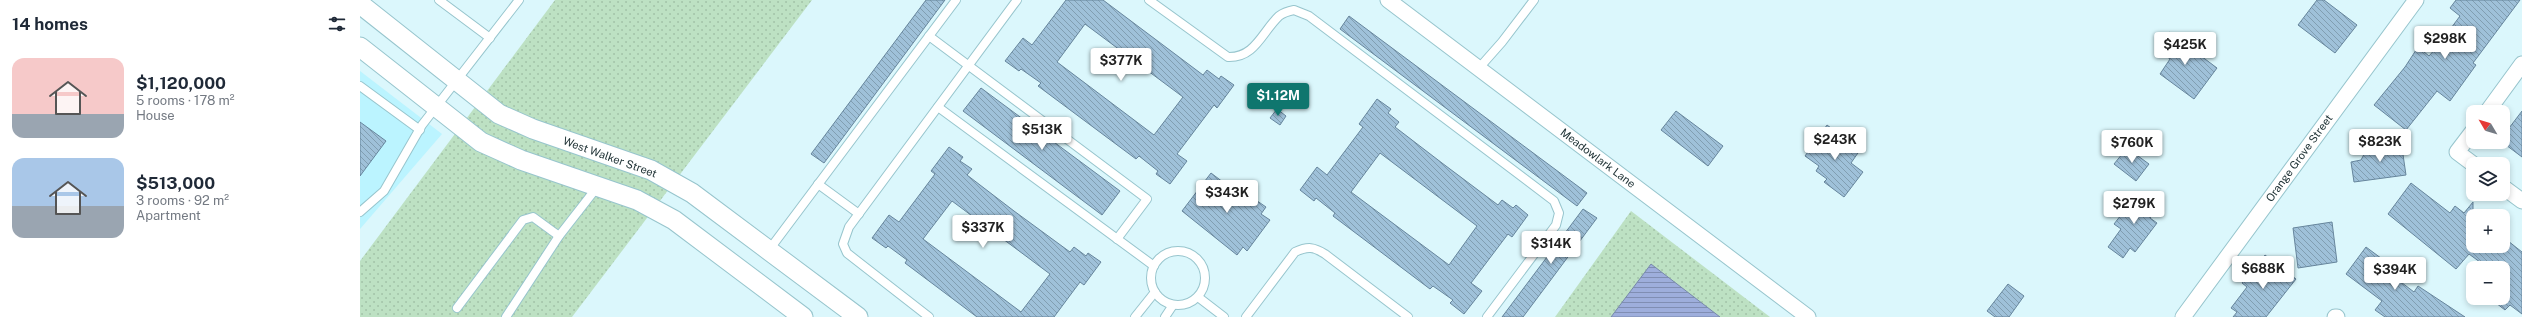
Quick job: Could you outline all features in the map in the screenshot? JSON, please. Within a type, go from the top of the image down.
[{"type":"street","name":"Meadowlark Lane","points":[[1388,0],[1808,317]]},
{"type":"street","name":"Orange Grove Street","points":[[2183,317],[2416,0]]},
{"type":"street","name":"West Walker Street","points":[[360,4],[498,114],[532,129],[651,170],[692,193],[858,317]]},
{"type":"street","points":[[360,47],[481,142],[521,160],[598,185],[637,200],[674,220],[803,317]]},
{"type":"street","points":[[2492,105],[2522,64]]},
{"type":"street","points":[[2466,140],[2457,152],[2466,159]]},
{"type":"street","points":[[2510,192],[2522,201]]},
{"type":"lane","points":[[439,0],[490,38]]},
{"type":"lane","points":[[360,212],[384,191],[420,130],[456,80],[519,0]]},
{"type":"lane","points":[[769,250],[956,0]]},
{"type":"lane","points":[[929,317],[847,253],[842,244],[849,227],[1017,0]]},
{"type":"lane","points":[[1149,0],[1228,57],[1239,58],[1250,52],[1280,15],[1294,10],[1309,16],[1554,201],[1559,213],[1556,225],[1487,317]]},
{"type":"lane","points":[[1479,68],[1502,42],[1534,0]]},
{"type":"lane","points":[[929,36],[1147,199],[1117,239]]},
{"type":"lane","points":[[360,86],[420,130]]},
{"type":"lane","points":[[938,107],[1154,266]]},
{"type":"lane","points":[[818,184],[859,214]]},
{"type":"lane","points":[[506,317],[559,236],[598,185]]},
{"type":"lane","points":[[457,308],[523,220],[533,217],[559,236]]},
{"type":"lane","points":[[1246,317],[1295,252],[1304,247],[1314,248],[1325,254],[1408,317]]},
{"type":"lane","points":[[1174,251],[1191,254],[1203,267],[1205,284],[1198,297],[1190,303],[1173,305],[1159,298],[1155,292],[1151,279],[1154,266],[1162,256],[1174,251]]},
{"type":"lane","points":[[1135,317],[1155,292]]},
{"type":"lane","points":[[1198,297],[1224,317]]},
{"type":"lane","points":[[1165,317],[1173,305]]},
{"type":"shaded area","points":[[360,71],[442,134],[360,229]]},
{"type":"shaded area","points":[[1651,264],[1720,317],[1611,317]]},
{"type":"green space","points":[[555,0],[812,0],[572,317],[360,317],[360,261]]},
{"type":"green space","points":[[1631,211],[1770,317],[1555,317]]},
{"type":"building","points":[[926,0],[945,0],[824,163],[811,154]]},
{"type":"building","points":[[1066,0],[1103,0],[1203,75],[1207,70],[1219,79],[1221,76],[1234,85],[1217,108],[1214,105],[1177,154],[1187,161],[1170,184],[1156,174],[1158,171],[1139,156],[1136,159],[1038,86],[1041,83],[1021,69],[1019,71],[1005,61],[1023,38],[1032,45]],"holes":[[[1085,24],[1183,97],[1154,135],[1057,62]]]},
{"type":"building","points":[[2317,0],[2324,0],[2357,25],[2335,53],[2298,25]]},
{"type":"building","points":[[2456,0],[2520,0],[2473,63],[2476,65],[2450,101],[2437,91],[2406,130],[2374,105],[2405,67],[2418,47],[2429,56],[2437,47],[2460,16],[2450,8]]},
{"type":"building","points":[[1349,16],[1587,193],[1577,206],[1340,29]]},
{"type":"building","points":[[2169,32],[2217,68],[2194,99],[2160,74],[2170,59],[2157,49]]},
{"type":"building","points":[[981,88],[1120,191],[1102,215],[963,111]]},
{"type":"building","points":[[1377,99],[1391,109],[1388,113],[1399,122],[1395,127],[1498,205],[1502,200],[1513,208],[1516,205],[1528,215],[1512,237],[1508,234],[1471,283],[1482,291],[1464,314],[1450,303],[1453,300],[1433,286],[1430,289],[1333,216],[1335,213],[1316,198],[1314,201],[1300,190],[1317,167],[1327,175],[1363,127],[1359,124]],"holes":[[[1380,153],[1477,226],[1449,265],[1351,192]]]},
{"type":"building","points":[[1277,109],[1286,116],[1280,125],[1270,118]]},
{"type":"building","points":[[1676,111],[1723,146],[1708,166],[1661,130]]},
{"type":"building","points":[[2522,111],[2522,157],[2510,148],[2510,127]]},
{"type":"building","points":[[360,122],[386,141],[360,176]]},
{"type":"building","points":[[1827,125],[1860,150],[1851,163],[1863,172],[1844,197],[1824,182],[1827,179],[1816,171],[1819,166],[1805,156]]},
{"type":"building","points":[[2401,141],[2406,175],[2354,182],[2351,162],[2361,160],[2369,145]]},
{"type":"building","points":[[949,147],[963,157],[960,161],[972,169],[967,175],[1014,211],[1070,252],[1074,247],[1086,256],[1088,253],[1101,262],[1084,285],[1080,282],[1054,317],[977,317],[905,263],[907,260],[888,246],[886,248],[872,238],[889,215],[899,222],[935,174],[931,171]],"holes":[[[952,201],[1050,274],[1021,312],[923,239]]]},
{"type":"building","points":[[2127,148],[2149,164],[2136,181],[2114,164]]},
{"type":"building","points":[[1211,173],[1244,198],[1247,194],[1266,207],[1261,214],[1270,220],[1247,251],[1243,247],[1237,255],[1182,211]]},
{"type":"building","points":[[2411,183],[2450,213],[2455,206],[2464,213],[2466,211],[2466,253],[2510,253],[2510,243],[2522,252],[2522,314],[2510,305],[2510,261],[2478,261],[2469,254],[2456,269],[2388,214]]},
{"type":"building","points":[[2139,192],[2159,207],[2150,218],[2157,223],[2135,252],[2130,248],[2123,258],[2108,247],[2121,229],[2114,224]]},
{"type":"building","points":[[2473,202],[2473,209],[2467,209]]},
{"type":"building","points":[[1583,209],[1597,218],[1523,317],[1502,317]]},
{"type":"building","points":[[2332,222],[2337,262],[2298,268],[2293,228]]},
{"type":"building","points":[[2366,247],[2397,270],[2393,276],[2414,292],[2418,286],[2465,317],[2385,317],[2375,310],[2382,301],[2346,274]]},
{"type":"building","points":[[2265,255],[2296,279],[2266,317],[2233,317],[2237,312],[2231,308],[2247,287],[2242,283]]},
{"type":"building","points":[[2008,284],[2024,296],[2009,317],[1995,317],[1987,311]]},
{"type":"building","points":[[2499,305],[2510,305],[2505,310]]}]
